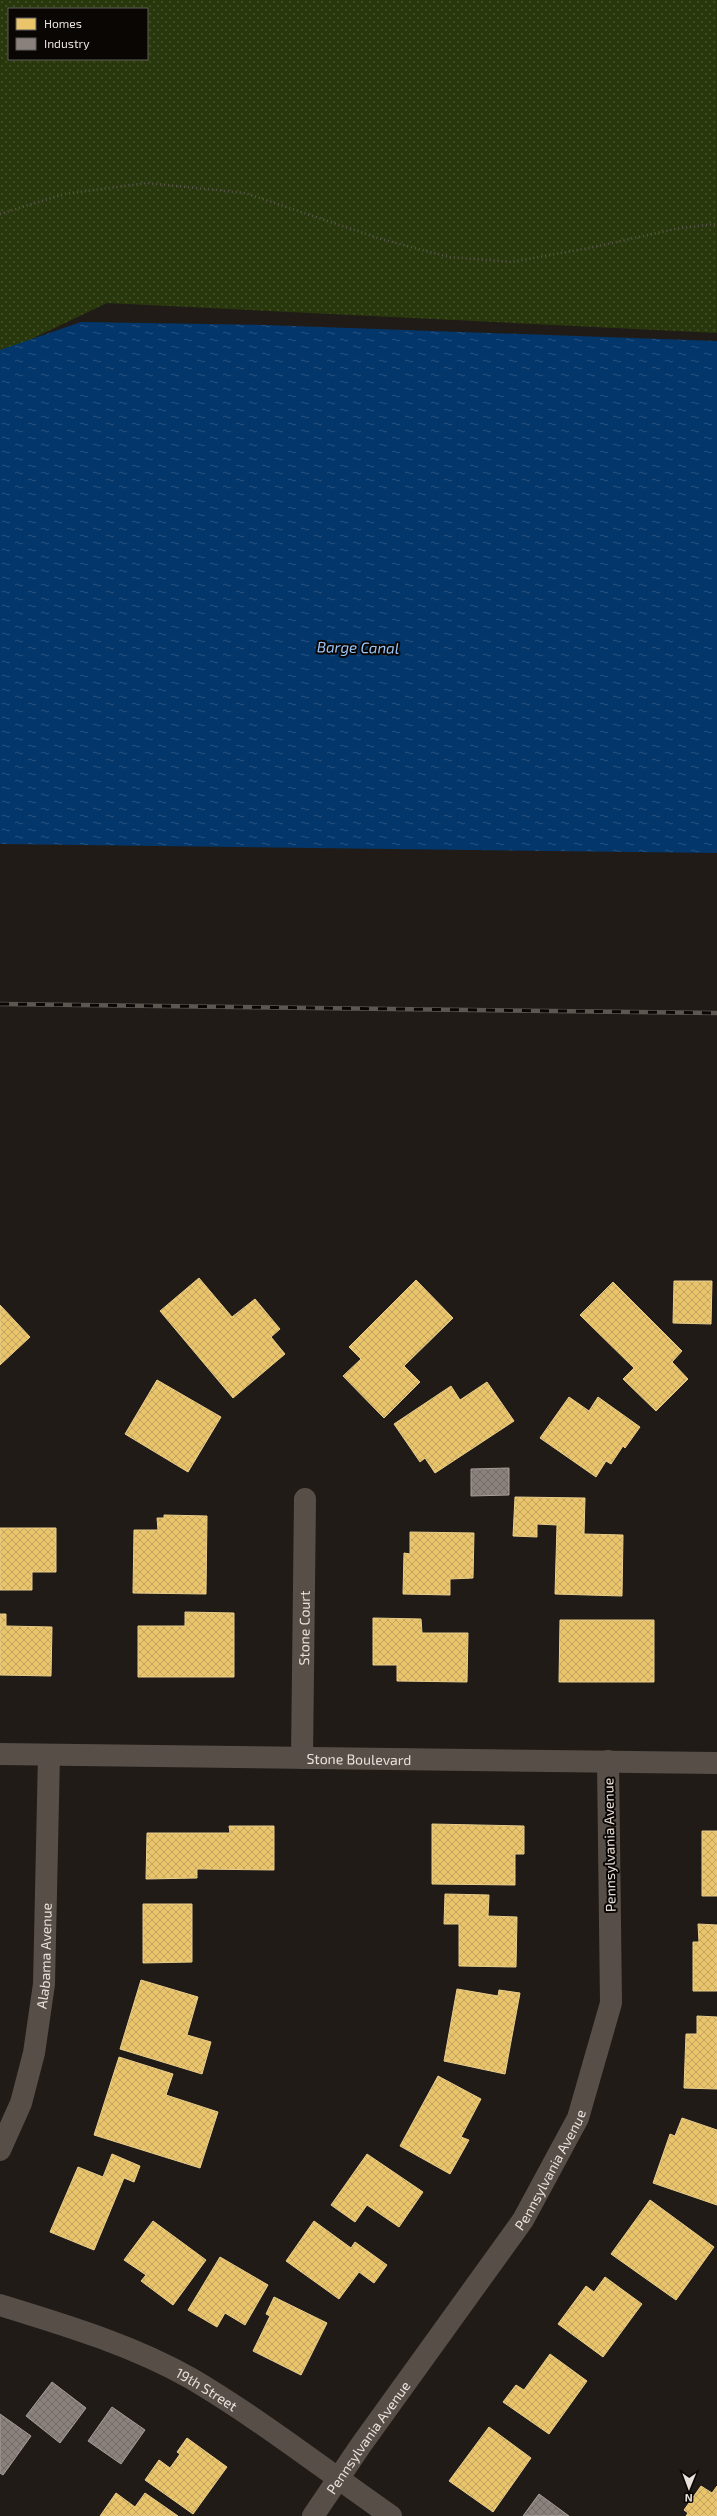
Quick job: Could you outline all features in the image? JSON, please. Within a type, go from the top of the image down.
[{"type":"street","name":"Stone Court","points":[[302,1758],[305,1499]]},
{"type":"street","name":"Stone Boulevard","points":[[0,1754],[717,1763]]},
{"type":"street","name":"Alabama Avenue","points":[[0,2150],[20,2103],[34,2053],[44,1984],[49,1755]]},
{"type":"street","name":"Pennsylvania Avenue","points":[[313,2516],[523,2220],[578,2118],[611,2003],[608,1761]]},
{"type":"street","name":"19th Street","points":[[0,2305],[131,2350],[191,2379],[249,2415],[391,2516]]},
{"type":"path","points":[[0,214],[64,194],[147,183],[245,193],[381,239],[449,257],[512,262],[590,248],[680,228],[717,224]]},
{"type":"green space","points":[[0,0],[717,0],[717,333],[107,303],[0,354]]},
{"type":"water","name":"Barge Canal","points":[[81,322],[265,325],[717,341],[717,853],[0,844],[0,350]]},
{"type":"building: Homes","points":[[199,1278],[232,1317],[255,1299],[280,1329],[271,1337],[285,1354],[233,1398],[160,1311]]},
{"type":"building: Homes","points":[[416,1280],[453,1318],[404,1366],[420,1382],[384,1418],[343,1376],[361,1359],[349,1347]]},
{"type":"building: Homes","points":[[674,1281],[712,1281],[711,1324],[673,1323]]},
{"type":"building: Homes","points":[[613,1282],[682,1351],[672,1362],[688,1379],[656,1411],[623,1379],[634,1368],[580,1315]]},
{"type":"building: Homes","points":[[0,1305],[30,1337],[0,1365]]},
{"type":"building: Homes","points":[[157,1380],[221,1417],[188,1472],[125,1434]]},
{"type":"building: Homes","points":[[487,1382],[514,1421],[435,1473],[425,1458],[420,1462],[394,1424],[451,1386],[460,1400]]},
{"type":"building: Homes","points":[[569,1397],[589,1411],[598,1397],[640,1427],[625,1448],[623,1446],[611,1464],[606,1461],[596,1477],[540,1438]]},
{"type":"building: Homes","points":[[515,1497],[585,1498],[584,1534],[623,1535],[622,1596],[555,1594],[557,1525],[537,1524],[537,1537],[513,1536]]},
{"type":"building: Homes","points":[[164,1515],[207,1516],[206,1594],[133,1593],[134,1530],[158,1530],[157,1518],[164,1518]]},
{"type":"building: Homes","points":[[0,1528],[56,1528],[56,1572],[32,1572],[32,1590],[0,1590]]},
{"type":"building: Homes","points":[[410,1532],[474,1533],[473,1578],[450,1579],[450,1595],[403,1594],[404,1553],[410,1554]]},
{"type":"building: Homes","points":[[185,1612],[234,1613],[234,1677],[138,1677],[138,1626],[185,1626]]},
{"type":"building: Homes","points":[[0,1614],[6,1614],[6,1626],[52,1627],[51,1676],[0,1675]]},
{"type":"building: Homes","points":[[373,1618],[421,1619],[422,1633],[468,1633],[467,1682],[397,1681],[397,1665],[373,1665]]},
{"type":"building: Homes","points":[[560,1620],[654,1620],[654,1682],[559,1682]]},
{"type":"building: Homes","points":[[432,1824],[524,1826],[524,1854],[515,1854],[515,1885],[432,1884]]},
{"type":"building: Homes","points":[[229,1826],[274,1826],[274,1870],[197,1869],[197,1878],[146,1879],[147,1833],[230,1833]]},
{"type":"building: Homes","points":[[702,1831],[717,1831],[717,1896],[702,1896]]},
{"type":"building: Homes","points":[[445,1894],[489,1895],[488,1916],[517,1917],[516,1967],[459,1966],[459,1924],[444,1924]]},
{"type":"building: Homes","points":[[143,1904],[192,1904],[192,1962],[143,1963]]},
{"type":"building: Homes","points":[[698,1924],[717,1925],[717,1991],[693,1991],[693,1942],[699,1942]]},
{"type":"building: Homes","points":[[141,1980],[198,1997],[187,2035],[211,2042],[202,2074],[120,2049]]},
{"type":"building: Homes","points":[[457,1989],[498,1996],[499,1990],[520,1993],[505,2074],[444,2061]]},
{"type":"building: Homes","points":[[697,2016],[717,2017],[717,2089],[684,2088],[686,2034],[697,2034]]},
{"type":"building: Homes","points":[[119,2057],[173,2074],[166,2095],[218,2112],[200,2168],[94,2135]]},
{"type":"building: Homes","points":[[438,2076],[481,2099],[461,2137],[469,2140],[450,2174],[400,2146]]},
{"type":"building: Homes","points":[[682,2118],[717,2130],[717,2205],[653,2183],[670,2134],[675,2136]]},
{"type":"building: Homes","points":[[112,2154],[140,2166],[134,2182],[124,2178],[94,2250],[50,2232],[78,2167],[103,2177]]},
{"type":"building: Homes","points":[[367,2154],[423,2192],[399,2227],[367,2205],[355,2222],[331,2205]]},
{"type":"building: Homes","points":[[650,2200],[714,2247],[676,2300],[611,2254]]},
{"type":"building: Homes","points":[[153,2221],[206,2260],[173,2305],[141,2281],[146,2275],[124,2260]]},
{"type":"building: Homes","points":[[314,2221],[351,2248],[355,2242],[387,2265],[374,2283],[359,2272],[339,2299],[286,2261]]},
{"type":"building: Homes","points":[[220,2257],[268,2285],[245,2325],[225,2313],[217,2327],[188,2310]]},
{"type":"building: Homes","points":[[605,2277],[642,2304],[603,2357],[558,2324],[586,2286],[594,2292]]},
{"type":"building: Homes","points":[[274,2297],[327,2323],[301,2375],[253,2351],[270,2316],[266,2314]]},
{"type":"building: Homes","points":[[550,2354],[587,2381],[549,2434],[503,2402],[516,2385],[524,2390]]},
{"type":"building: Homes","points":[[489,2427],[531,2458],[493,2512],[449,2481]]},
{"type":"building: Homes","points":[[187,2438],[227,2467],[193,2514],[145,2480],[159,2460],[170,2468],[180,2454],[177,2452]]},
{"type":"building: Homes","points":[[701,2486],[712,2493],[717,2486],[717,2516],[686,2516],[688,2513],[684,2510]]},
{"type":"building: Homes","points":[[116,2493],[135,2507],[145,2493],[178,2516],[100,2516]]},
{"type":"building: Industry","points":[[509,1468],[509,1495],[471,1496],[471,1469]]},
{"type":"building: Industry","points":[[52,2382],[86,2408],[60,2443],[26,2416]]},
{"type":"building: Industry","points":[[112,2407],[145,2430],[121,2464],[88,2441]]},
{"type":"building: Industry","points":[[0,2414],[31,2436],[3,2475],[0,2473]]},
{"type":"building: Industry","points":[[539,2494],[569,2516],[523,2516]]},
{"type":"railway","points":[[0,1004],[717,1013]]}]
